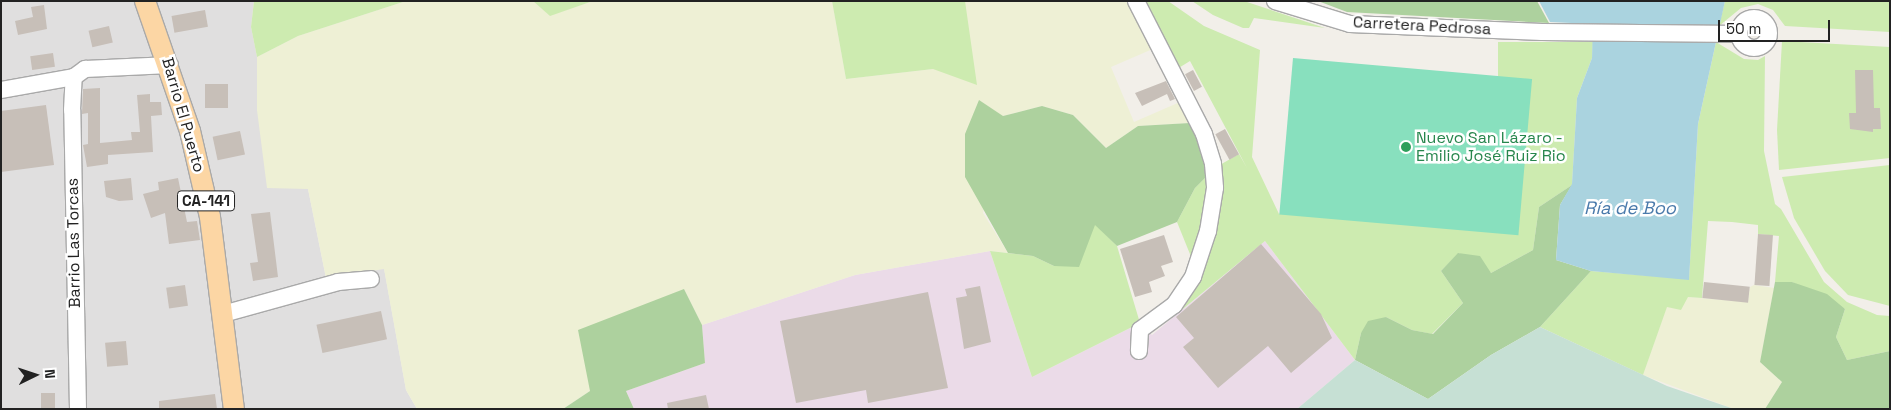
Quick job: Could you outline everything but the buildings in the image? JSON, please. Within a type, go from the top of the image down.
[{"type":"main road","name":"Barrio El Puerto","points":[[145,1],[170,65],[190,131],[210,218],[234,409]]},
{"type":"street","points":[[1136,1],[1204,134],[1213,164],[1214,188],[1208,231],[1193,277],[1174,305],[1140,330],[1139,351]]},
{"type":"street","name":"Carretera Pedrosa","points":[[1275,1],[1350,24],[1542,32],[1739,34]]},
{"type":"street","points":[[1,90],[74,78],[85,69],[170,65]]},
{"type":"street","name":"Barrio Las Torcas","points":[[74,78],[72,110],[78,409]]},
{"type":"street","points":[[223,314],[338,282],[371,279]]},
{"type":"shaded area","points":[[1,1],[254,1],[251,27],[257,57],[257,110],[308,189],[326,278],[384,268],[406,390],[417,409],[1,409]]},
{"type":"shaded area","points":[[1265,241],[1355,360],[1297,409],[634,409],[626,391],[705,363],[702,325],[855,275],[990,251],[1032,377],[1140,323],[1152,335]]},
{"type":"green space","points":[[254,1],[406,1],[298,36],[257,57],[251,27]]},
{"type":"green space","points":[[406,1],[533,1],[550,15],[593,1],[832,1],[846,79],[933,69],[965,1],[1128,1],[1155,48],[1111,67],[1134,122],[1180,102],[1190,123],[1138,126],[1106,148],[1073,115],[1042,106],[1003,116],[983,213],[1008,253],[990,251],[855,275],[702,325],[684,289],[590,391],[563,409],[417,409],[406,390],[384,269],[326,278],[308,189],[267,188],[257,110],[257,57],[298,36]]},
{"type":"green space","points":[[533,1],[593,1],[550,16]]},
{"type":"green space","points":[[832,1],[965,1],[977,85],[933,69],[846,79]]},
{"type":"green space","points":[[1141,1],[1168,1],[1204,26],[1260,50],[1252,157],[1279,214],[1532,81],[1498,77],[1498,42],[1593,42],[1592,58],[1577,98],[1572,185],[1539,207],[1533,250],[1491,273],[1459,253],[1441,271],[1463,303],[1432,334],[1412,330],[1386,317],[1361,333],[1355,360],[1265,241],[1172,318],[1199,283],[1218,166],[1239,154],[1247,168],[1190,61],[1177,69]]},
{"type":"green space","points":[[1192,1],[1244,1],[1325,28],[1254,18],[1249,28],[1243,28],[1213,15]]},
{"type":"green space","points":[[1318,1],[1537,1],[1549,23],[1347,12]]},
{"type":"green space","points":[[1725,1],[1890,1],[1890,32],[1785,26],[1773,10],[1758,4],[1741,8],[1719,26]]},
{"type":"green space","points":[[1782,41],[1890,47],[1890,158],[1779,170],[1777,130]]},
{"type":"green space","points":[[1716,42],[1744,59],[1758,60],[1765,56],[1764,151],[1775,204],[1781,209],[1824,282],[1847,302],[1877,315],[1890,316],[1890,351],[1847,360],[1836,337],[1845,309],[1792,282],[1775,282],[1779,236],[1758,234],[1758,225],[1732,222],[1708,221],[1702,298],[1688,297],[1681,310],[1667,307],[1643,375],[1540,327],[1591,271],[1689,279],[1698,124]]},
{"type":"green space","name":"Nuevo San Lázaro - Emilio José Ruiz Rio","points":[[1293,58],[1532,79],[1518,235],[1279,214]]},
{"type":"green space","points":[[979,100],[1003,116],[1042,106],[1073,115],[1106,148],[1138,126],[1190,123],[1204,146],[1206,177],[1195,188],[1177,222],[1117,246],[1095,225],[1079,267],[1054,266],[1033,256],[1008,253],[965,177],[965,134]]},
{"type":"green space","points":[[1890,165],[1890,306],[1848,295],[1825,271],[1794,218],[1782,177]]},
{"type":"green space","points":[[1206,177],[1208,209],[1194,264],[1177,222],[1195,188]]},
{"type":"green space","points":[[1572,185],[1560,205],[1556,260],[1591,271],[1540,327],[1491,355],[1428,399],[1355,360],[1361,333],[1368,321],[1386,317],[1412,330],[1433,334],[1463,303],[1441,271],[1458,253],[1480,256],[1491,273],[1533,250],[1539,207]]},
{"type":"green space","points":[[1095,224],[1117,246],[1140,323],[1032,377],[990,251],[1033,256],[1054,266]]},
{"type":"green space","points":[[1775,282],[1792,282],[1827,294],[1845,309],[1836,337],[1847,360],[1890,351],[1890,409],[1765,409],[1782,382],[1760,362]]},
{"type":"green space","points":[[1754,285],[1774,288],[1760,362],[1782,382],[1765,409],[1734,409],[1643,375],[1667,306],[1688,297],[1748,302],[1750,287]]},
{"type":"green space","points":[[684,289],[702,325],[705,363],[626,391],[634,409],[563,409],[590,391],[578,330]]},
{"type":"green space","points":[[1540,327],[1667,386],[1734,409],[1297,409],[1355,360],[1428,399],[1491,355]]},
{"type":"water","name":"Ría de Boo","points":[[1539,1],[1725,1],[1698,124],[1689,280],[1591,271],[1556,260],[1560,205],[1572,184],[1577,98],[1592,58],[1593,24],[1550,22]]},
{"type":"place","name":"Nuevo San Lázaro - Emilio José Ruiz Rio","points":[[1406,147]]}]
